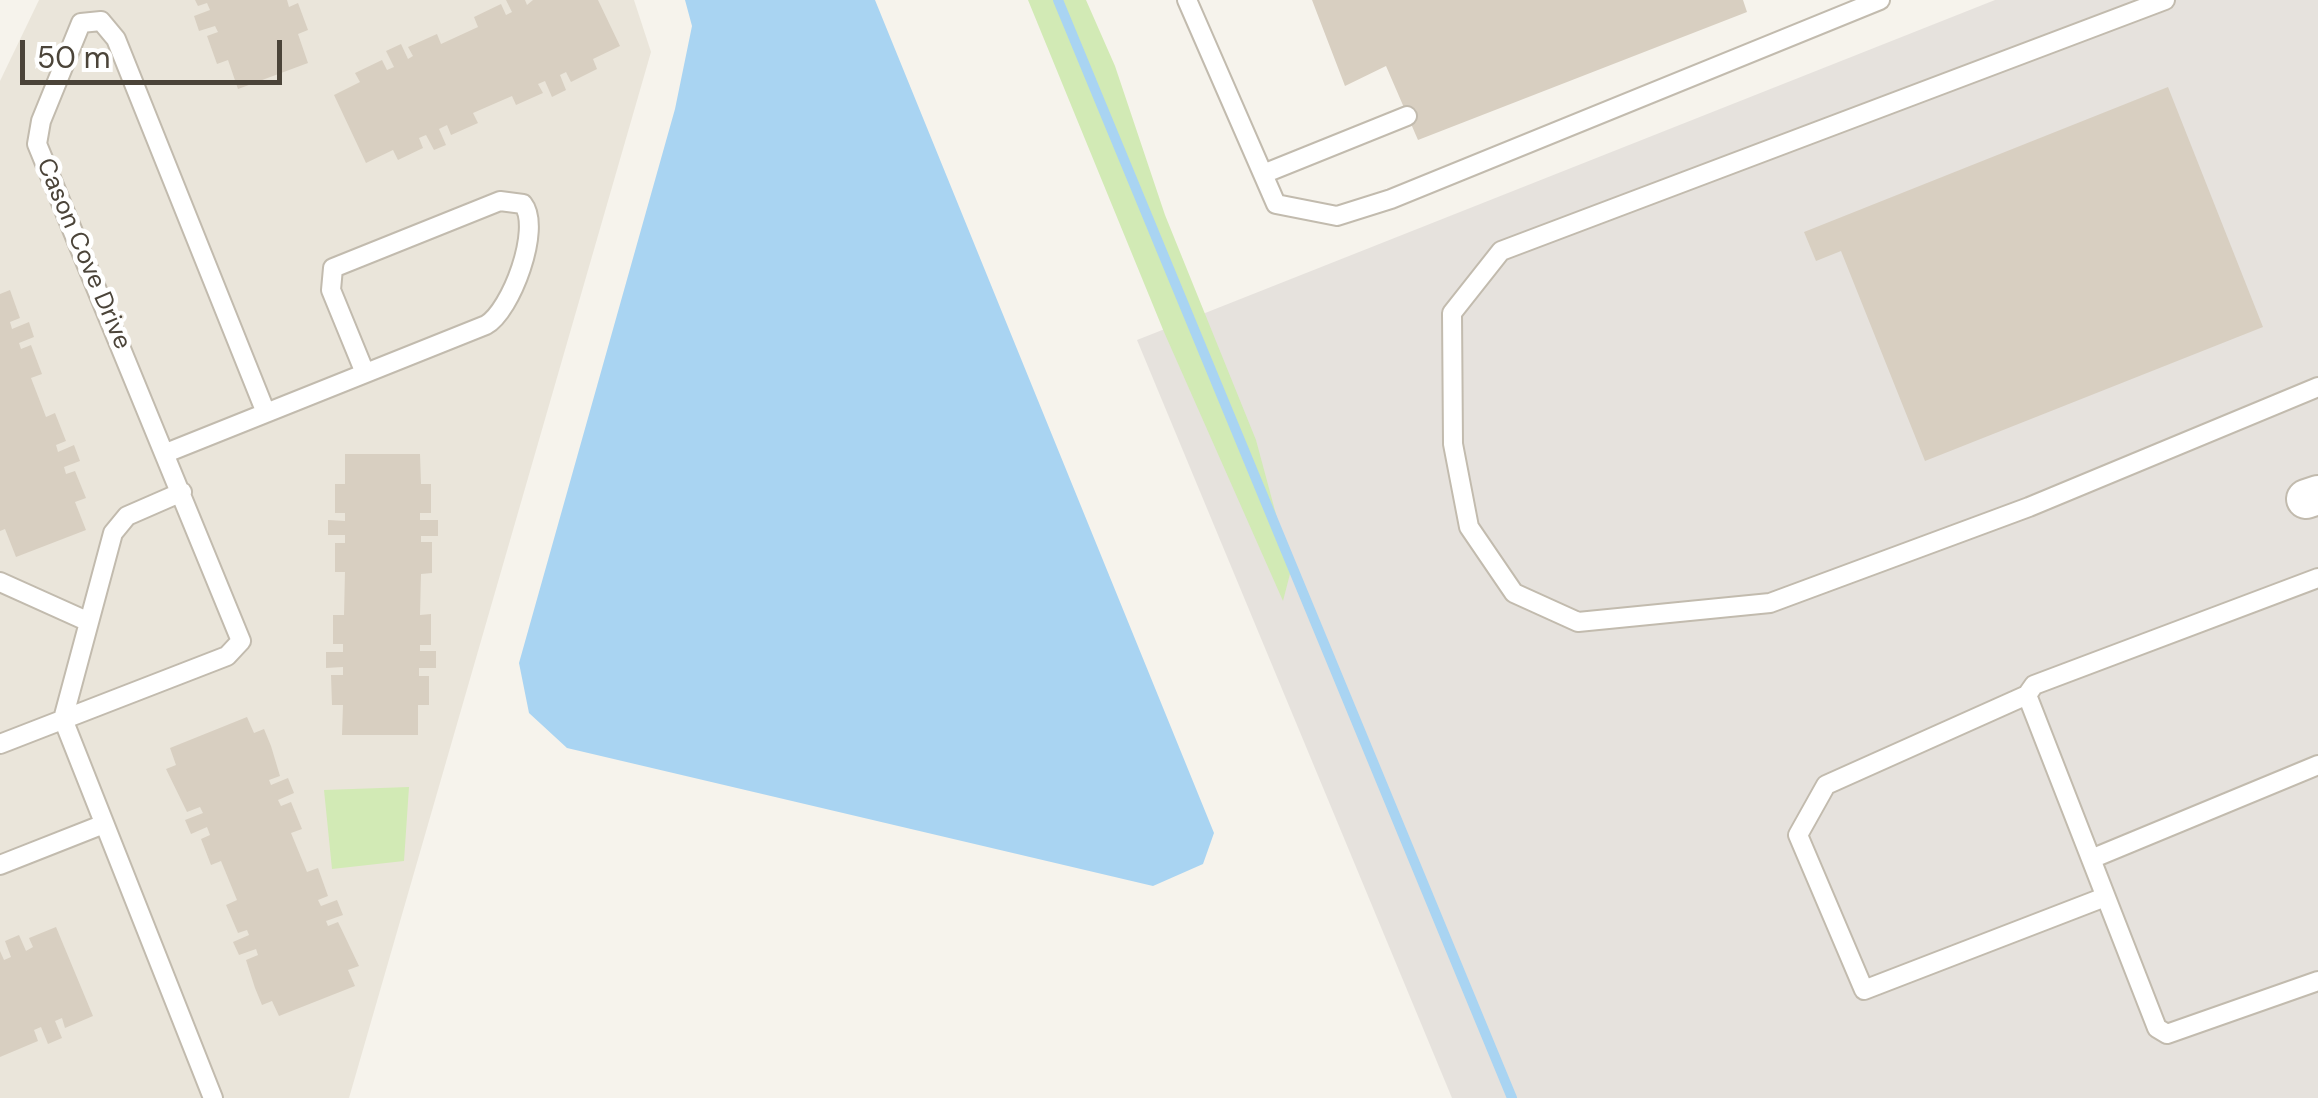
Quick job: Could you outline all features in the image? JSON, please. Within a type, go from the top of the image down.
[{"type":"lane","points":[[1187,0],[1276,204],[1337,216],[1391,199],[1880,0]]},
{"type":"lane","points":[[2165,0],[1501,252],[1452,313],[1453,444],[1469,527],[1514,593],[1578,622],[1770,602],[2030,507],[2318,386]]},
{"type":"lane","name":"Cason Cove Drive","points":[[0,744],[239,648],[240,631],[36,138],[81,23],[101,21],[116,40],[266,413]]},
{"type":"lane","points":[[1263,174],[1407,116]]},
{"type":"lane","points":[[166,453],[365,373],[497,319],[508,301],[531,229],[523,204],[500,201],[334,268],[331,290],[365,373]]},
{"type":"lane","points":[[182,492],[127,516],[117,527],[63,719],[213,1098]]},
{"type":"lane","points":[[2106,897],[1864,990],[1798,835],[1826,785],[2027,694],[2034,685],[2318,578]]},
{"type":"lane","points":[[0,582],[89,622]]},
{"type":"lane","points":[[2027,694],[2157,1028],[2166,1034],[2318,981]]},
{"type":"lane","points":[[2091,859],[2318,766]]},
{"type":"lane","points":[[0,865],[104,824]]},
{"type":"shaded area","points":[[39,0],[634,0],[651,52],[349,1098],[0,1098],[0,81]]},
{"type":"shaded area","points":[[1995,0],[2318,0],[2318,1098],[1452,1098],[1137,340]]},
{"type":"green space","points":[[1028,0],[1086,0],[1115,66],[1165,215],[1256,440],[1291,570],[1283,601],[1164,332]]},
{"type":"green space","points":[[409,787],[404,861],[332,869],[324,790]]},
{"type":"water","points":[[685,0],[875,0],[1214,833],[1203,864],[1153,886],[567,748],[529,713],[519,663],[675,109],[692,26]]},
{"type":"building","points":[[195,0],[287,0],[289,7],[298,3],[308,30],[298,34],[308,63],[238,89],[228,60],[217,64],[207,36],[218,32],[215,26],[199,31],[194,16],[210,10],[207,3],[198,6]]},
{"type":"building","points":[[506,0],[525,0],[527,5],[533,0],[598,0],[620,46],[593,59],[597,69],[571,82],[566,72],[560,75],[566,90],[552,97],[545,81],[538,84],[543,93],[516,105],[512,96],[473,113],[478,123],[451,135],[447,125],[439,129],[446,145],[434,150],[426,135],[419,138],[423,148],[398,160],[393,150],[366,163],[334,95],[360,82],[355,73],[382,60],[387,70],[394,67],[386,51],[401,44],[408,59],[413,56],[408,47],[437,34],[441,44],[478,27],[474,17],[501,4],[506,15],[512,12]]},
{"type":"building","points":[[1312,0],[1743,0],[1747,12],[1418,140],[1386,66],[1345,86]]},
{"type":"building","points":[[2168,87],[2263,327],[1925,461],[1841,251],[1816,261],[1804,232]]},
{"type":"building","points":[[10,290],[20,318],[10,322],[12,329],[29,322],[34,337],[19,343],[21,349],[31,345],[42,374],[31,378],[46,417],[55,413],[66,441],[56,445],[58,452],[74,445],[80,461],[64,467],[66,474],[75,471],[86,498],[75,502],[86,530],[16,557],[5,529],[0,531],[0,294]]},
{"type":"building","points":[[345,454],[420,454],[421,484],[431,484],[431,513],[420,513],[420,520],[438,520],[438,536],[421,536],[421,542],[432,542],[432,573],[421,574],[420,615],[431,614],[431,645],[420,645],[420,651],[436,651],[436,668],[419,668],[419,676],[429,676],[429,705],[418,705],[418,735],[342,735],[343,705],[332,705],[331,675],[343,675],[343,667],[326,668],[326,652],[343,652],[343,644],[333,644],[333,615],[344,615],[345,572],[335,572],[335,543],[345,543],[345,535],[328,535],[328,520],[345,521],[345,513],[335,513],[335,484],[345,484]]},
{"type":"building","points":[[247,717],[254,733],[264,729],[271,746],[280,776],[269,780],[271,785],[288,778],[294,793],[278,800],[281,806],[291,802],[302,829],[291,833],[307,872],[318,868],[328,896],[318,900],[321,906],[337,900],[343,915],[326,921],[328,926],[338,922],[359,966],[348,970],[355,986],[279,1016],[272,1001],[262,1005],[255,988],[246,960],[258,955],[256,949],[239,955],[233,942],[249,935],[247,930],[238,933],[226,905],[237,900],[221,861],[211,865],[201,839],[210,835],[207,827],[191,834],[185,820],[203,813],[200,807],[187,812],[166,769],[176,765],[170,748]]},
{"type":"building","points":[[56,927],[93,1016],[65,1028],[62,1018],[55,1021],[62,1038],[48,1044],[41,1027],[34,1030],[38,1041],[0,1057],[0,951],[4,960],[11,957],[5,941],[19,935],[26,951],[33,947],[29,938]]},
{"type":"waterway","points":[[1058,0],[1512,1098]]}]
